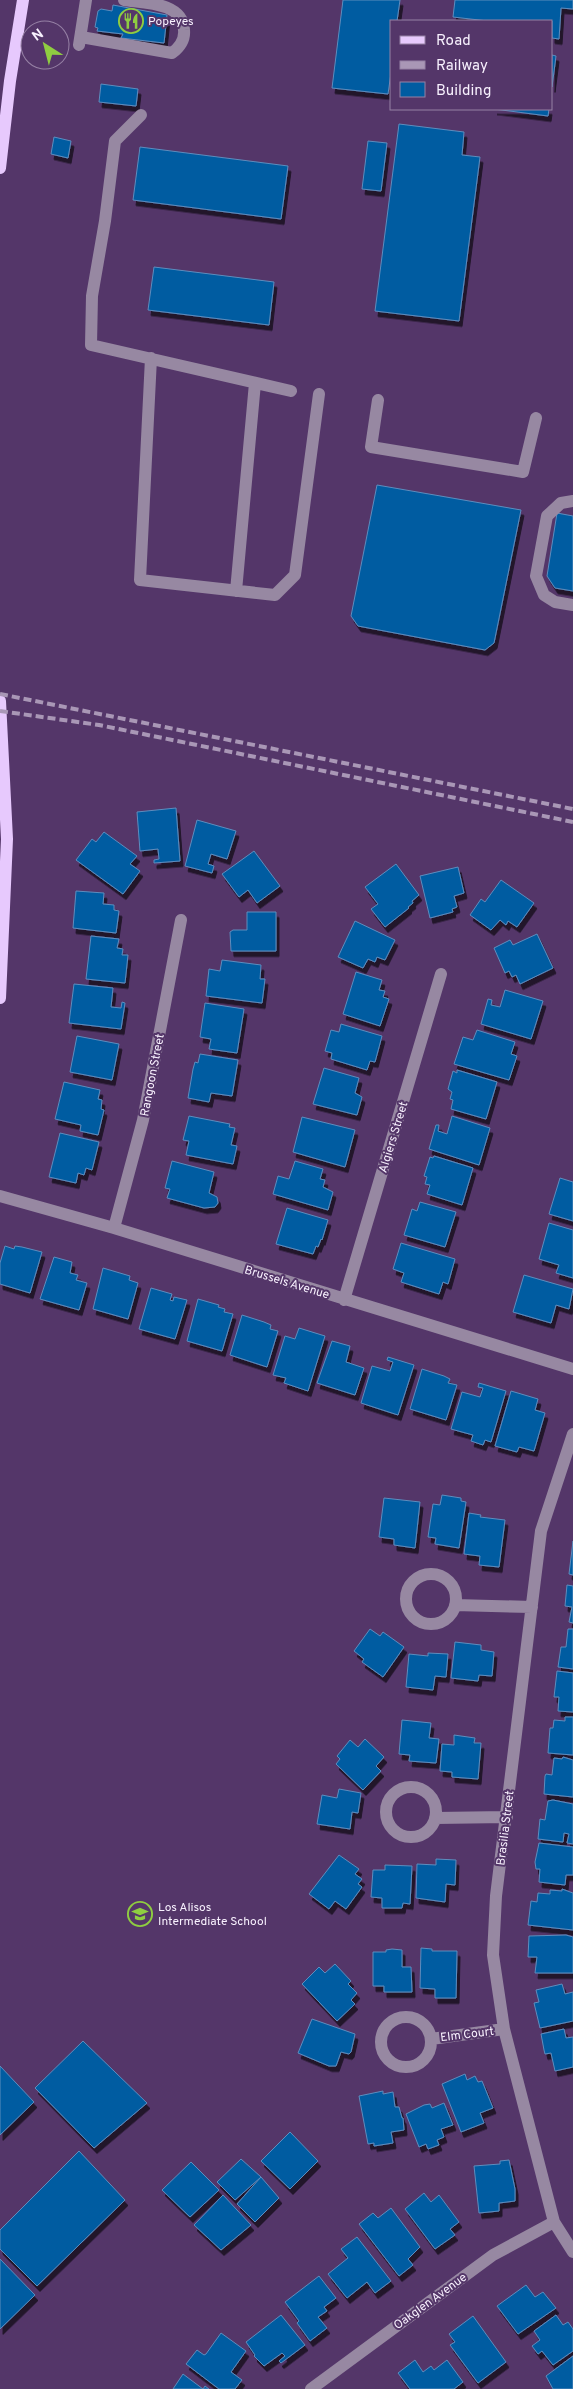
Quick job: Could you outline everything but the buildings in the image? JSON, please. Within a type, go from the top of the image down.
[{"type":"main road","points":[[0,168],[10,81],[23,0]]},
{"type":"main road","points":[[0,701],[5,757],[7,839],[0,998]]},
{"type":"street","points":[[86,0],[80,41],[172,53],[180,47],[185,33],[184,26],[171,8],[124,0]]},
{"type":"street","points":[[140,115],[114,141],[92,296],[91,345],[292,391]]},
{"type":"street","points":[[151,358],[140,580],[275,595],[295,575],[319,394]]},
{"type":"street","points":[[236,591],[255,382]]},
{"type":"street","points":[[378,400],[371,447],[523,472],[536,418]]},
{"type":"street","points":[[573,502],[561,503],[547,516],[536,576],[544,595],[555,602],[573,605]]},
{"type":"street","name":"Rangoon Street","points":[[114,1228],[143,1120],[181,920]]},
{"type":"street","name":"Algiers Street","points":[[344,1300],[441,974]]},
{"type":"street","name":"Brussels Avenue","points":[[0,1196],[114,1228],[573,1369]]},
{"type":"street","name":"Brasilia Street","points":[[573,1434],[541,1531],[496,1896],[493,1954],[504,2029],[554,2222],[573,2252]]},
{"type":"street","points":[[455,1605],[532,1607]]},
{"type":"street","points":[[435,1818],[506,1817]]},
{"type":"street","name":"Elm Court","points":[[431,2039],[504,2029]]},
{"type":"street","name":"Oakglen Avenue","points":[[311,2389],[493,2255],[554,2222]]},
{"type":"railway","points":[[0,694],[573,809]]},
{"type":"railway","points":[[0,711],[99,725],[573,822]]},
{"type":"place","name":"Popeyes","points":[[131,21]]},
{"type":"place","name":"Los Alisos Intermediate School","points":[[140,1914]]}]
